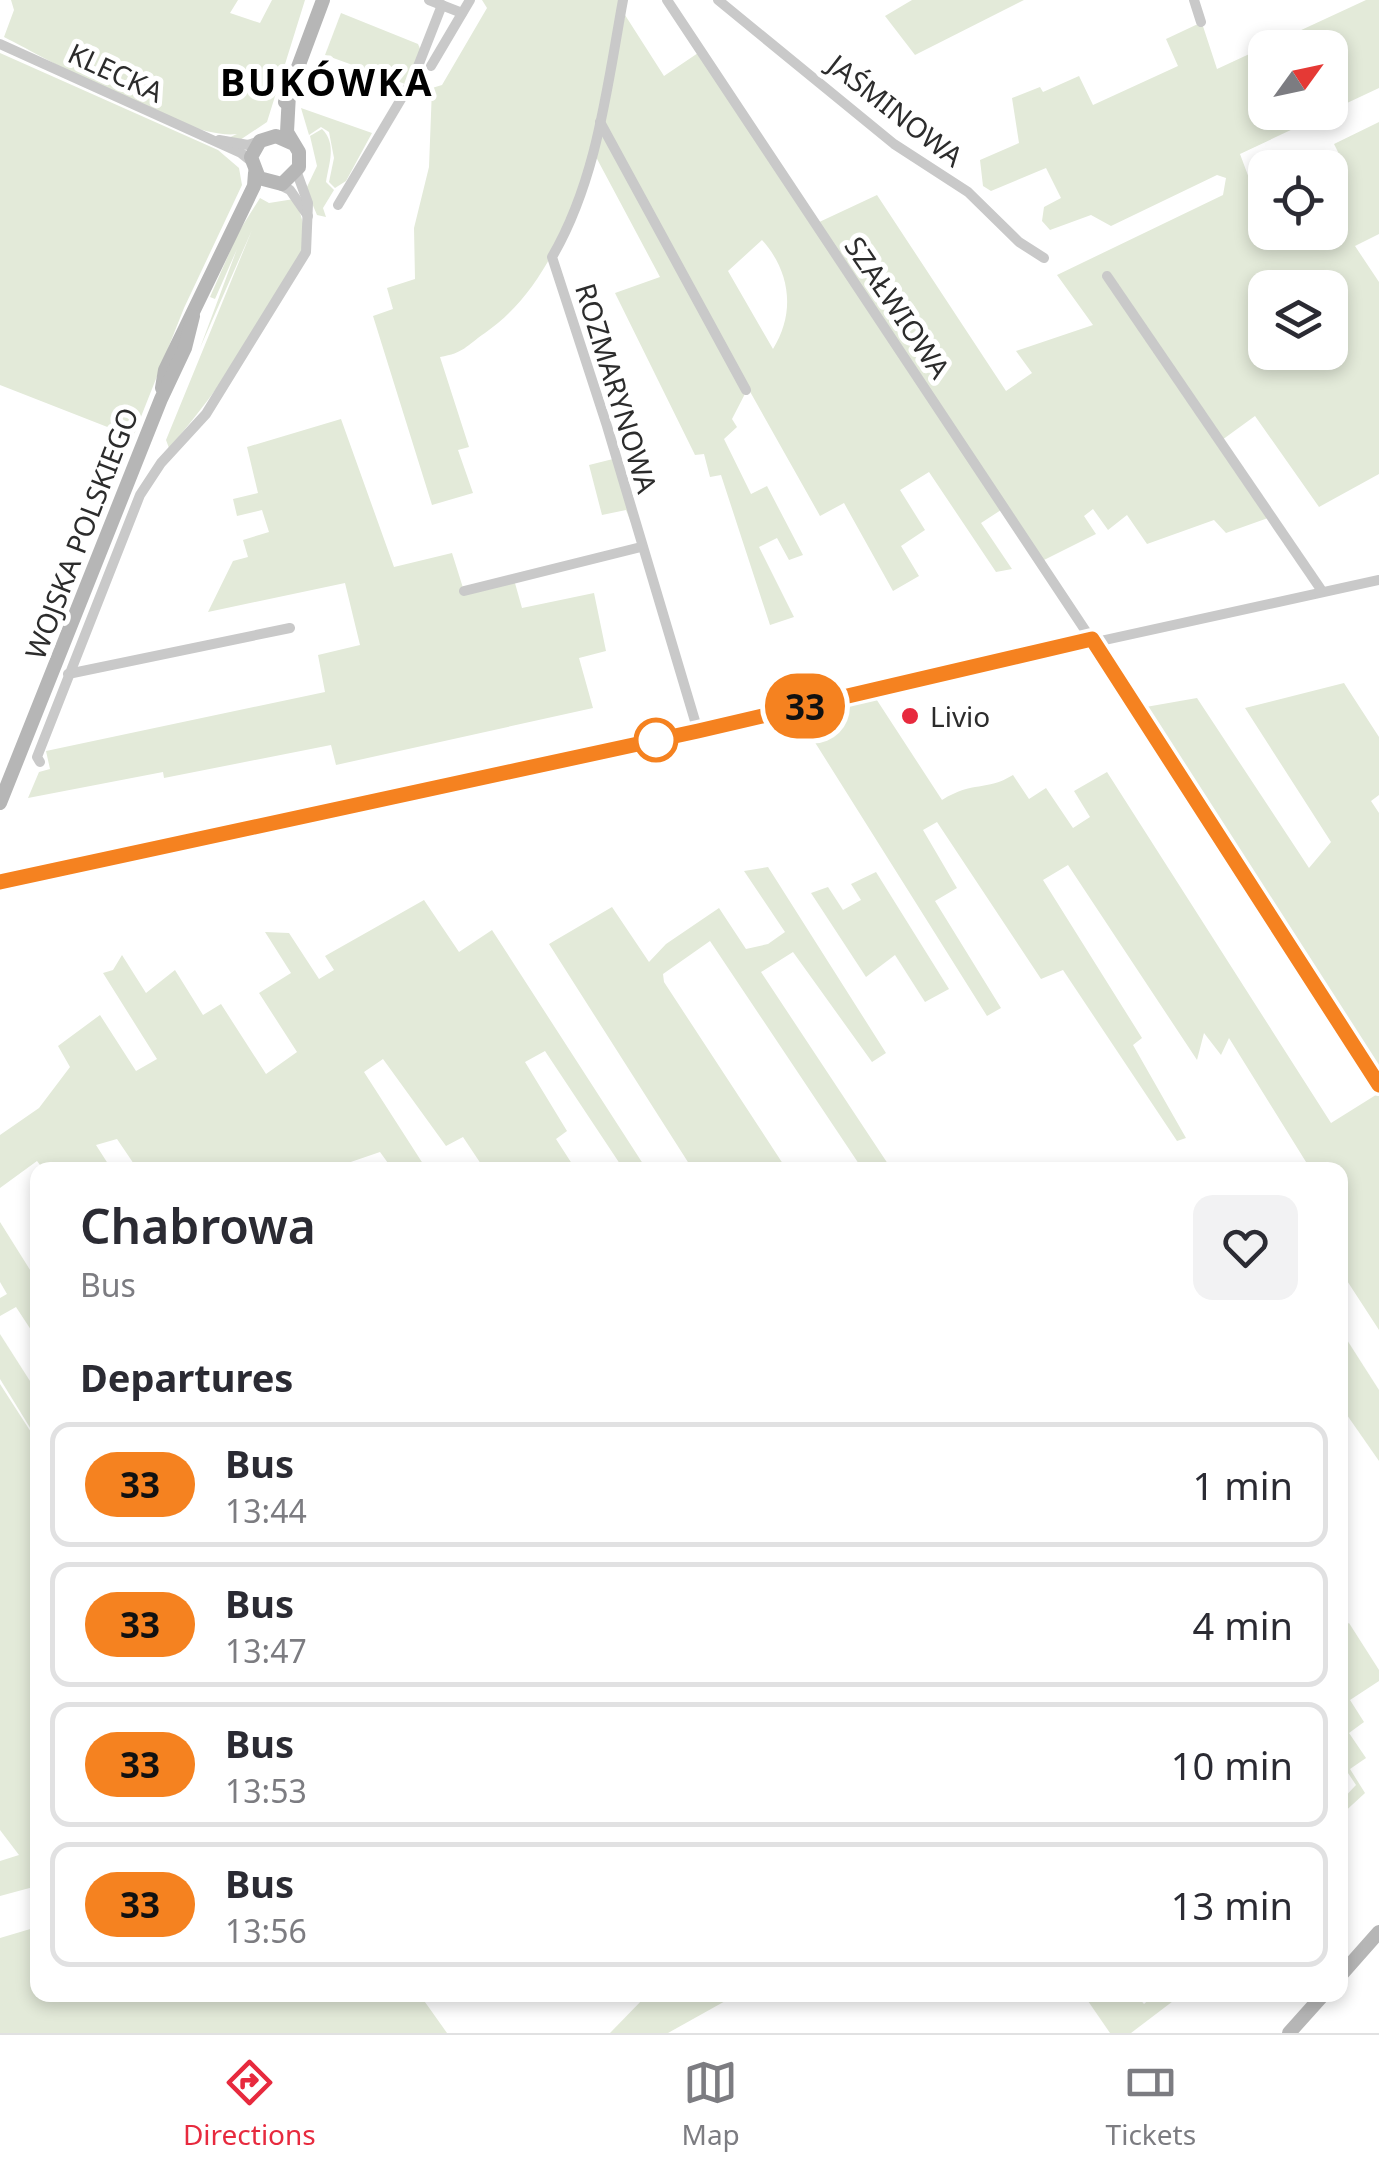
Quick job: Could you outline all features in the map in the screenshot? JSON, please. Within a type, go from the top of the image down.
[{"type":"main road","points":[[289,94],[287,130],[300,157],[297,173],[276,185],[253,168],[289,94],[322,0]]},
{"type":"main road","points":[[265,139],[281,136],[294,144]]},
{"type":"main road","name":"WOJSKA POLSKIEGO","points":[[0,803],[161,399],[186,348],[193,316],[256,182],[253,168]]},
{"type":"main road","name":"WOJSKA POLSKIEGO","points":[[236,224],[276,185]]},
{"type":"main road","name":"WOJSKA POLSKIEGO","points":[[0,817],[8,803],[10,785]]},
{"type":"main road","points":[[1348,1967],[1379,1932]]},
{"type":"main road","points":[[1289,2033],[1317,2002]]},
{"type":"street","points":[[428,0],[462,13]]},
{"type":"street","points":[[431,66],[470,0]]},
{"type":"street","name":"ROZMARYNOWA","points":[[623,0],[600,122],[580,194],[552,257],[698,731]]},
{"type":"street","name":"SZAŁWIOWA","points":[[667,0],[1092,639],[1379,1085]]},
{"type":"street","name":"JAŚMINOWA","points":[[718,0],[894,144],[968,192],[1019,242],[1044,258]]},
{"type":"street","points":[[1194,0],[1201,22]]},
{"type":"street","points":[[338,205],[414,79],[442,5]]},
{"type":"street","name":"KLECKA","points":[[0,44],[213,140],[253,168]]},
{"type":"street","points":[[600,122],[746,390]]},
{"type":"street","name":"KLECKA","points":[[213,140],[248,145],[265,139]]},
{"type":"street","name":"WOJSKA POLSKIEGO","points":[[40,762],[37,756],[140,494],[206,414],[299,265],[308,244],[309,216],[297,173]]},
{"type":"street","points":[[276,185],[290,190],[309,216]]},
{"type":"street","points":[[1107,276],[1322,592]]},
{"type":"street","points":[[464,591],[641,547]]},
{"type":"street","points":[[0,882],[698,731],[1092,639],[1379,580]]},
{"type":"street","points":[[68,674],[290,628]]},
{"type":"green space","points":[[11,0],[238,0],[230,13],[260,23],[272,0],[305,0],[267,122],[240,140],[228,138],[237,134],[215,133],[155,113],[4,37],[14,10]]},
{"type":"green space","points":[[482,0],[620,0],[581,182],[544,268],[518,304],[485,333],[464,348],[440,357],[469,447],[458,450],[473,493],[432,505],[373,316],[393,309],[387,288],[415,279],[414,228],[429,167],[432,88],[442,85],[487,8]]},
{"type":"green space","points":[[912,0],[1024,0],[915,55],[885,16]]},
{"type":"green space","points":[[1366,0],[1379,0],[1379,88],[1348,103],[1348,30],[1301,30]]},
{"type":"green space","points":[[1198,11],[1217,69],[1248,55],[1248,130],[1291,130],[1240,154],[1248,175],[1248,250],[1348,250],[1348,150],[1337,150],[1334,144],[1379,122],[1379,234],[1355,246],[1379,282],[1379,474],[1319,507],[1255,416],[1222,440],[1268,518],[1226,533],[1214,520],[1147,544],[1127,515],[1108,530],[1093,509],[1084,516],[1096,534],[1044,560],[1140,708],[1197,698],[1309,868],[1331,842],[1245,708],[1344,683],[1379,737],[1379,795],[1371,801],[1379,813],[1379,1085],[1001,510],[981,523],[1012,569],[996,572],[929,472],[900,490],[925,530],[901,546],[919,576],[893,591],[844,503],[820,516],[748,388],[732,419],[737,427],[724,439],[751,494],[767,486],[803,555],[789,560],[777,538],[759,547],[794,617],[770,625],[721,475],[710,477],[704,454],[695,455],[615,293],[660,277],[596,157],[625,15],[664,76],[698,53],[815,224],[877,195],[1006,391],[1032,373],[1016,351],[1093,325],[1057,275],[1223,195],[1226,178],[1217,175],[1111,226],[1091,215],[1050,230],[1042,221],[1044,207],[1061,198],[1046,168],[991,191],[983,186],[980,160],[1019,143],[1012,98],[1040,87],[1043,92],[1079,76],[1093,105],[1178,66],[1166,39],[1200,23]],"holes":[[[762,240],[787,292],[785,321],[773,349],[728,271]]]},
{"type":"green space","points":[[341,13],[418,44],[421,51],[405,84],[325,55]]},
{"type":"green space","points":[[0,53],[218,150],[239,168],[242,185],[184,308],[133,437],[0,385]]},
{"type":"green space","points":[[301,108],[372,133],[346,181],[335,188],[329,182],[334,158],[329,132],[321,127],[309,135]]},
{"type":"green space","points":[[322,129],[331,147],[326,182],[334,190],[323,208],[326,217],[317,215],[306,189],[317,166],[310,136]]},
{"type":"green space","points":[[260,198],[269,203],[294,199],[304,232],[297,263],[245,349],[169,448],[166,440],[252,230],[200,348],[237,249],[215,299],[210,297],[238,233]]},
{"type":"green space","points":[[341,419],[394,567],[452,553],[464,591],[513,576],[522,608],[594,593],[606,651],[579,658],[593,708],[336,765],[331,745],[164,778],[163,772],[28,798],[39,772],[50,769],[46,751],[325,692],[318,655],[360,645],[345,583],[208,612],[233,561],[248,557],[243,540],[269,532],[262,510],[237,516],[233,499],[258,493],[247,447]]},
{"type":"green space","points":[[617,458],[641,547],[626,510],[602,515],[589,465]]},
{"type":"green space","points":[[871,691],[942,800],[1013,775],[1029,799],[1046,788],[1073,828],[1090,817],[1074,791],[1107,772],[1331,1123],[1379,1093],[1379,1330],[1348,1282],[1348,1162],[1306,1162],[1229,1038],[1221,1055],[1204,1033],[1197,1060],[1068,865],[1043,880],[1142,1038],[1133,1045],[1186,1138],[1177,1141],[1063,970],[1041,979],[937,822],[923,830],[957,888],[935,901],[1001,1008],[987,1016],[794,709]]},
{"type":"green space","points":[[768,867],[886,1053],[872,1062],[793,952],[761,972],[887,1162],[858,1162],[710,941],[663,974],[664,982],[782,1162],[688,1162],[549,944],[612,907],[649,962],[666,944],[719,908],[746,949],[768,944],[785,932],[744,871]]},
{"type":"green space","points":[[876,872],[949,989],[925,1002],[895,955],[866,977],[811,893],[828,887],[843,910],[861,900],[851,884]]},
{"type":"green space","points":[[424,900],[459,952],[492,930],[642,1162],[619,1162],[545,1051],[525,1062],[567,1131],[556,1139],[571,1162],[480,1162],[463,1137],[446,1146],[383,1059],[364,1072],[422,1162],[387,1162],[380,1152],[351,1162],[133,1162],[117,1139],[96,1145],[107,1162],[30,1162],[30,1166],[0,1188],[0,1135],[39,1108],[70,1067],[58,1046],[100,1015],[136,1071],[157,1059],[103,973],[113,970],[122,955],[146,993],[175,970],[203,1015],[221,1004],[266,1074],[297,1052],[259,993],[291,973],[265,932],[289,933],[319,979],[334,970],[325,956]]},
{"type":"green space","points":[[0,1222],[30,1270],[30,1328],[16,1307],[0,1316],[0,1298],[7,1294],[0,1282]]},
{"type":"green space","points":[[0,1334],[30,1381],[30,1428],[0,1379]]},
{"type":"green space","points":[[1348,1342],[1379,1390],[1379,1461],[1348,1416]]},
{"type":"green space","points":[[0,1384],[30,1431],[30,1888],[0,1896],[0,1861],[19,1855],[0,1830]]},
{"type":"green space","points":[[1348,1624],[1379,1670],[1379,1681],[1350,1700],[1364,1722],[1349,1733],[1366,1758],[1350,1769],[1365,1793],[1348,1809],[1348,1794],[1356,1785],[1348,1773]]},
{"type":"green space","points":[[30,1929],[30,2002],[425,2002],[447,2033],[0,2033],[0,1938]]},
{"type":"green space","points":[[640,2002],[723,2002],[668,2033],[610,2033]]},
{"type":"green space","points":[[1089,2002],[1172,2002],[1131,2033],[1110,2033]]},
{"type":"bus line","name":"33","points":[[0,882],[698,731],[1092,639],[1379,1085]]},
{"type":"place","name":"Livio","points":[[910,716]]},
{"type":"district","name":"BUKÓWKA","points":[[327,81]]}]
